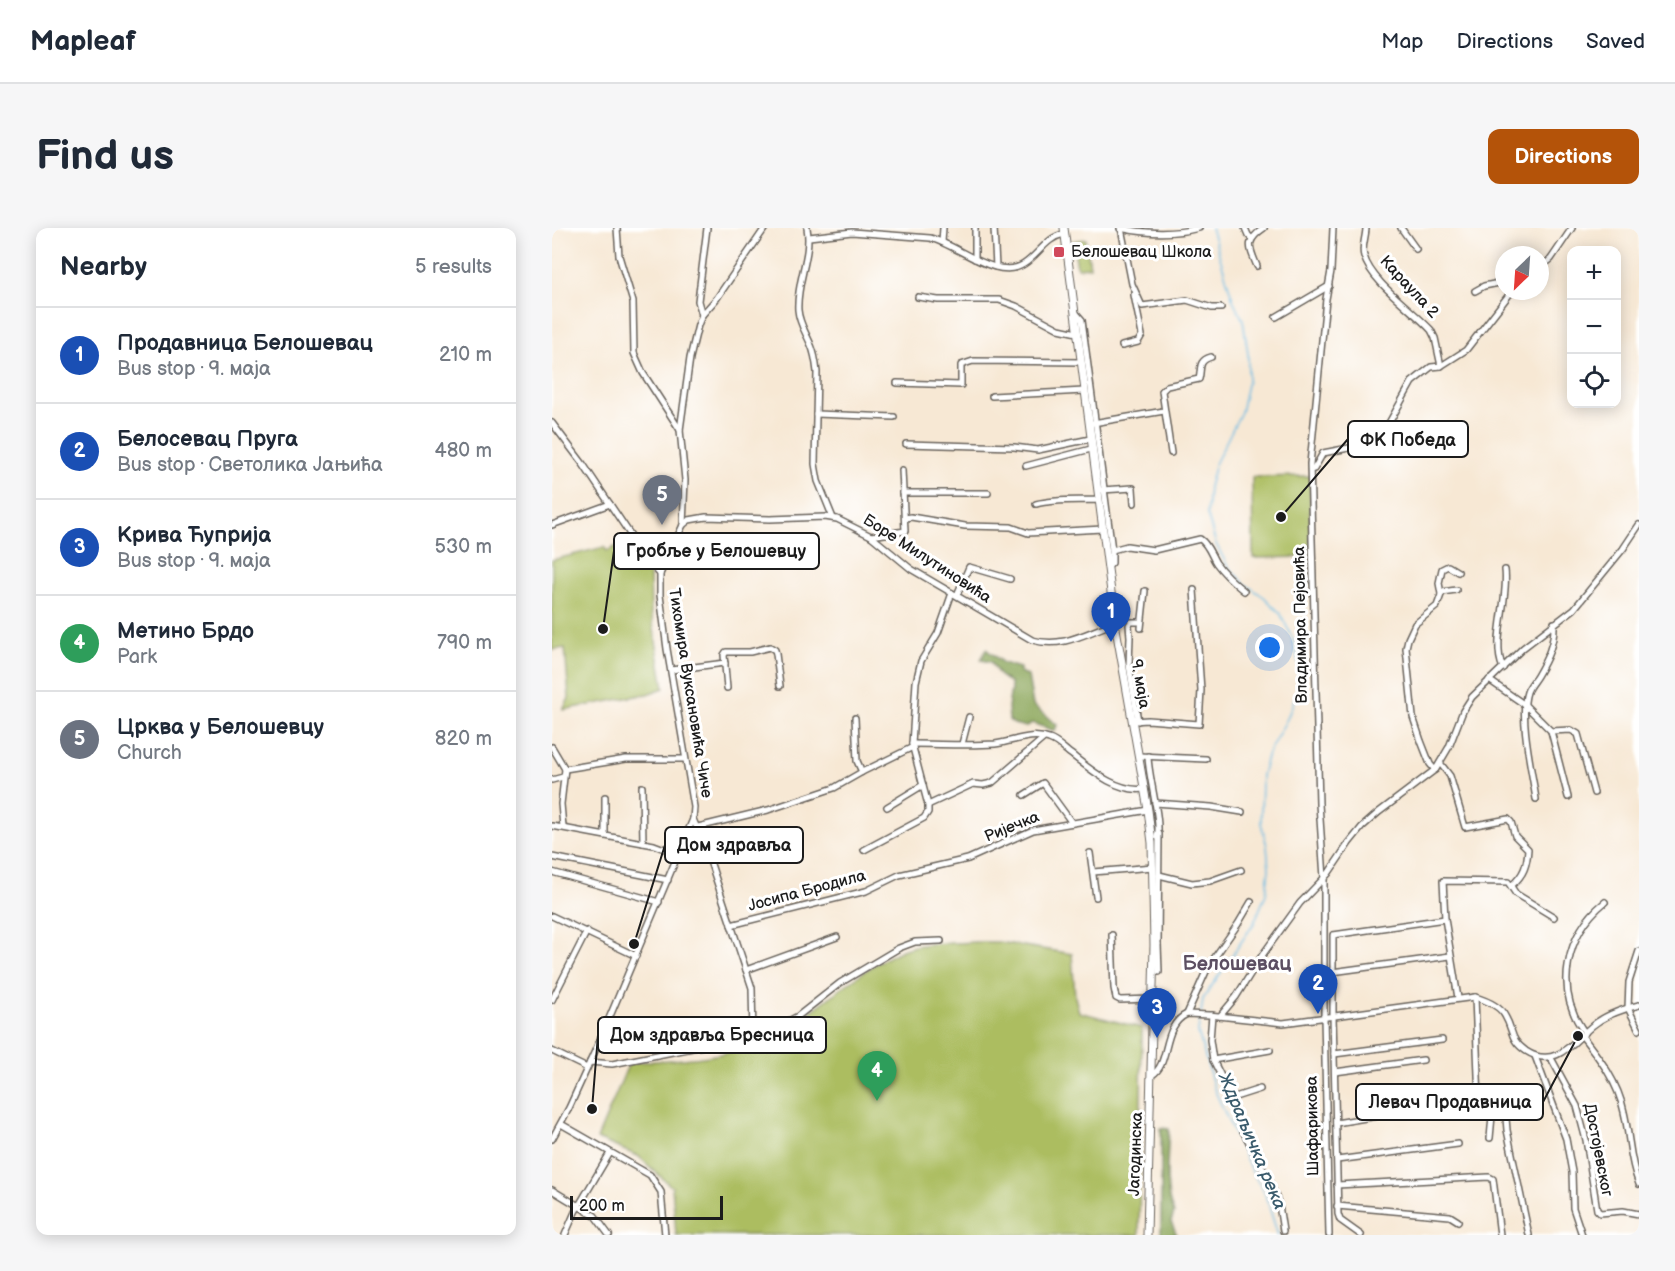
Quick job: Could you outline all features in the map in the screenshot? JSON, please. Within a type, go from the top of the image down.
[{"type":"main road","name":"9. маја","points":[[1064,230],[1084,391],[1091,423],[1091,449],[1100,490],[1098,500],[1115,623],[1135,721],[1152,843],[1156,946],[1152,1075]]},
{"type":"main road","name":"Јагодинска","points":[[1147,1235],[1152,1075]]},
{"type":"street","points":[[617,228],[618,251],[633,302],[634,353],[643,372],[680,430]]},
{"type":"street","points":[[702,315],[698,301],[707,228]]},
{"type":"street","name":"Тихомира Вуксановића Чиче","points":[[753,1036],[753,993],[698,827],[693,819],[694,807],[660,595],[660,574],[683,525],[685,474],[680,430],[690,358],[702,315],[720,294],[765,228]]},
{"type":"street","points":[[807,228],[809,237],[800,284],[798,310],[801,324],[815,357],[818,382],[816,471],[833,518]]},
{"type":"street","points":[[942,242],[943,228]]},
{"type":"street","points":[[975,228],[975,259]]},
{"type":"street","points":[[994,228],[996,267]]},
{"type":"street","points":[[1199,228],[1147,233],[1120,228],[1136,294],[1143,307],[1187,300],[1212,308],[1221,308]]},
{"type":"street","points":[[1245,228],[1252,238]]},
{"type":"street","points":[[1257,266],[1250,249],[1252,238],[1264,228]]},
{"type":"street","name":"Владимира Пејовића","points":[[1324,1017],[1324,878],[1319,804],[1310,464],[1333,228]]},
{"type":"street","name":"Караула 2","points":[[1366,228],[1363,252],[1365,260],[1384,285],[1431,330],[1441,366]]},
{"type":"street","name":"Караула 2","points":[[1401,228],[1416,249]]},
{"type":"street","points":[[1549,261],[1572,228]]},
{"type":"street","points":[[809,237],[845,232],[890,231],[942,242],[975,259],[1010,270],[1022,265],[1064,230]]},
{"type":"street","points":[[1475,291],[1495,284]]},
{"type":"street","points":[[1276,317],[1329,286]]},
{"type":"street","points":[[1122,346],[1138,342],[1142,335],[1134,298],[1136,294]]},
{"type":"street","points":[[918,297],[938,300],[999,300],[1016,306],[1059,329],[1077,333]]},
{"type":"street","points":[[1311,471],[1323,453],[1354,447],[1379,433],[1389,423],[1412,382],[1431,367],[1441,366],[1466,350],[1505,300]]},
{"type":"street","points":[[1075,312],[1082,320],[1091,423],[1100,490],[1112,550],[1112,563],[1108,567]]},
{"type":"street","points":[[1171,453],[1162,394],[1164,388],[1198,379],[1200,364],[1211,357]]},
{"type":"street","points":[[897,383],[961,385],[960,366],[962,363],[976,360],[1080,362]]},
{"type":"street","points":[[992,396],[1084,391]]},
{"type":"street","points":[[1091,423],[1164,411]]},
{"type":"street","points":[[816,414],[894,417]]},
{"type":"street","points":[[552,423],[583,464],[648,561],[660,574]]},
{"type":"street","points":[[906,444],[1014,447],[1038,450],[1090,439]]},
{"type":"street","points":[[1026,466],[1091,449]]},
{"type":"street","points":[[871,536],[900,533],[905,529],[902,470]]},
{"type":"street","points":[[1100,490],[1133,488],[1134,503]]},
{"type":"street","points":[[903,493],[987,493]]},
{"type":"street","points":[[1036,504],[1059,500],[1068,502],[1098,500]]},
{"type":"street","points":[[552,525],[610,504]]},
{"type":"street","name":"Боре Милутиновића","points":[[683,525],[689,520],[706,517],[833,518],[871,536],[903,563],[1029,639],[1040,642],[1081,638],[1115,623]]},
{"type":"street","points":[[905,518],[965,526],[1011,527],[1028,533],[1103,529]]},
{"type":"street","points":[[1220,1016],[1300,903],[1324,878],[1362,827],[1435,770],[1467,704],[1523,648],[1575,609],[1623,549],[1639,525]]},
{"type":"street","points":[[1112,550],[1127,546],[1154,550],[1200,539],[1227,576],[1244,591]]},
{"type":"street","points":[[1435,770],[1430,764],[1413,717],[1406,648],[1412,629],[1437,606],[1441,594],[1439,583],[1442,569],[1448,566],[1455,568],[1458,572]]},
{"type":"street","points":[[864,850],[924,818],[928,812],[912,745],[916,682],[925,652],[938,633],[954,594],[969,567],[1010,579]]},
{"type":"street","points":[[1503,668],[1499,657],[1499,640],[1506,585],[1505,570]]},
{"type":"street","points":[[1145,591],[1141,625],[1131,622],[1129,625],[1128,665],[1135,721],[1199,724],[1201,690],[1194,590]]},
{"type":"street","points":[[1441,594],[1456,591]]},
{"type":"street","points":[[1536,799],[1525,705],[1528,689],[1552,647],[1554,623]]},
{"type":"street","points":[[727,688],[724,654],[728,651],[750,652],[767,648],[773,648],[776,654],[780,686]]},
{"type":"street","points":[[671,670],[724,663]]},
{"type":"street","points":[[1489,680],[1525,705],[1551,731],[1568,797]]},
{"type":"street","points":[[962,744],[969,717]]},
{"type":"street","points":[[855,718],[857,761],[862,772]]},
{"type":"street","points":[[1551,731],[1571,730],[1578,734],[1594,793]]},
{"type":"street","points":[[698,827],[768,810],[834,788],[912,745],[996,744],[1030,736],[1044,738],[1055,742],[1111,781],[1135,789],[1144,789]]},
{"type":"street","points":[[928,805],[973,784],[992,783],[1044,738]]},
{"type":"street","points":[[552,747],[565,769],[561,810],[563,826]]},
{"type":"street","points":[[1139,756],[1206,759]]},
{"type":"street","points":[[1148,756],[1159,834],[1156,946],[1159,972]]},
{"type":"street","points":[[565,769],[631,759],[685,759]]},
{"type":"street","points":[[1440,763],[1450,776],[1465,827],[1508,819],[1515,836],[1528,849],[1522,876],[1512,885]]},
{"type":"street","points":[[552,780],[563,777]]},
{"type":"street","points":[[1024,795],[1043,783],[1071,822]]},
{"type":"street","points":[[887,807],[923,785]]},
{"type":"street","points":[[642,787],[643,843]]},
{"type":"street","points":[[605,797],[605,835]]},
{"type":"street","points":[[1155,802],[1242,812]]},
{"type":"street","name":"Ријечка","points":[[889,880],[899,874],[968,860],[1033,830],[1148,810]]},
{"type":"street","points":[[552,1138],[590,1062],[693,819]]},
{"type":"street","points":[[552,826],[563,826],[643,843],[678,854]]},
{"type":"street","points":[[1152,843],[1159,834]]},
{"type":"street","points":[[1090,853],[1096,897]]},
{"type":"street","points":[[552,857],[668,880]]},
{"type":"street","points":[[1093,872],[1153,867]]},
{"type":"street","points":[[1159,875],[1192,883],[1210,881],[1241,870]]},
{"type":"street","points":[[552,872],[659,902]]},
{"type":"street","name":"Јосипа Бродила","points":[[731,925],[866,891],[889,880]]},
{"type":"street","points":[[1458,998],[1445,919],[1443,881],[1508,882],[1516,894],[1554,917]]},
{"type":"street","points":[[1152,1075],[1157,1071],[1174,1025],[1187,1014],[1208,967],[1251,902]]},
{"type":"street","points":[[1605,902],[1582,927],[1570,951],[1567,985],[1574,1015],[1615,1082],[1624,1111],[1629,1152],[1637,1170],[1639,1184]]},
{"type":"street","points":[[552,916],[636,956]]},
{"type":"street","points":[[1361,1235],[1340,1220],[1337,1206],[1333,934],[1445,919]]},
{"type":"street","points":[[552,1000],[587,931]]},
{"type":"street","points":[[1112,935],[1116,998],[1120,1000],[1153,999]]},
{"type":"street","points":[[746,970],[837,937]]},
{"type":"street","points":[[590,1062],[612,1064],[753,1036],[798,1016],[840,983],[890,952],[910,943],[941,941]]},
{"type":"street","points":[[1639,951],[1629,982],[1628,1008],[1639,1030]]},
{"type":"street","points":[[1332,972],[1450,956]]},
{"type":"street","points":[[1187,1014],[1283,1023],[1475,997],[1497,1007],[1504,1015],[1516,1043],[1535,1056],[1551,1058],[1564,1052],[1597,1023],[1639,1005]]},
{"type":"street","points":[[1475,997],[1479,1101],[1490,1100],[1492,1116],[1490,1138]]},
{"type":"street","points":[[1229,1005],[1229,1014],[1234,1019]]},
{"type":"street","points":[[1210,1015],[1210,1040],[1214,1060],[1232,1098],[1241,1127],[1270,1182],[1279,1205],[1283,1231]]},
{"type":"street","name":"Шафарикова","points":[[1324,1017],[1329,1235]]},
{"type":"street","points":[[1334,1054],[1442,1040]]},
{"type":"street","points":[[1214,1060],[1270,1050]]},
{"type":"street","points":[[552,1051],[587,1068]]},
{"type":"street","points":[[1535,1056],[1566,1139],[1572,1172],[1573,1208],[1582,1235]]},
{"type":"street","name":"Достојевског","points":[[1551,1058],[1577,1106],[1586,1140],[1597,1210],[1600,1213],[1623,1210],[1639,1214]]},
{"type":"street","points":[[1335,1072],[1423,1060]]},
{"type":"street","points":[[1232,1098],[1260,1089]]},
{"type":"street","points":[[1515,1101],[1506,1119],[1507,1138],[1529,1235]]},
{"type":"street","points":[[1336,1123],[1443,1105]]},
{"type":"street","points":[[561,1124],[637,1166],[654,1179],[663,1198],[665,1235]]},
{"type":"street","points":[[1337,1160],[1458,1144]]},
{"type":"street","points":[[565,1235],[610,1153]]},
{"type":"street","points":[[1337,1185],[1485,1176],[1493,1179],[1500,1235]]},
{"type":"street","points":[[552,1190],[595,1216],[609,1235]]},
{"type":"street","points":[[1337,1206],[1450,1216],[1458,1221]]},
{"type":"green space","points":[[1086,239],[1090,267],[1077,268],[1073,241]]},
{"type":"green space","points":[[1310,476],[1310,557],[1253,558],[1252,477]]},
{"type":"green space","points":[[630,540],[644,559],[650,575],[651,611],[664,688],[647,694],[563,710],[569,698],[565,648],[552,650],[552,560],[604,547],[607,551]]},
{"type":"green space","points":[[986,649],[1003,663],[1020,668],[1020,672],[1028,676],[1033,705],[1057,725],[1055,731],[1032,723],[1026,727],[1009,720],[1010,683],[999,675],[991,662],[981,660]]},
{"type":"green space","points":[[999,942],[1072,954],[1075,997],[1079,1012],[1142,1028],[1139,1235],[676,1235],[672,1187],[638,1156],[597,1139],[629,1063],[693,1058],[725,1053],[755,1044],[794,1023],[864,972],[902,950],[928,944]]},
{"type":"green space","points":[[1161,1128],[1169,1129],[1167,1184],[1174,1213],[1171,1222],[1177,1235],[1161,1235]]},
{"type":"waterway","name":"Ждраљичка река","points":[[1201,1013],[1203,999],[1254,923],[1266,894],[1269,869],[1267,846],[1261,823],[1262,775],[1268,753],[1287,719],[1297,692],[1299,664],[1292,637],[1280,613],[1264,597],[1245,584],[1227,565],[1216,544],[1207,514],[1209,487],[1215,464],[1241,412],[1248,380],[1248,354],[1243,320],[1233,300],[1211,228]]},
{"type":"waterway","name":"Ждраљичка река","points":[[1200,1017],[1198,1032],[1215,1091],[1249,1166],[1265,1194],[1278,1235]]},
{"type":"place","name":"Белошевац Школа","points":[[1059,252]]},
{"type":"place","name":"ФК Победа","points":[[1281,517]]},
{"type":"place","name":"Црква у Белошевцу","points":[[662,525]]},
{"type":"place","name":"Гробље у Белошевцу","points":[[603,629]]},
{"type":"place","name":"Продавница Белошевац","points":[[1111,642]]},
{"type":"place","name":"Дом здравља","points":[[634,944]]},
{"type":"place","name":"Белосевац Пруга","points":[[1318,1014]]},
{"type":"place","name":"Левач Продавница","points":[[1578,1036]]},
{"type":"place","name":"Крива Ћуприја","points":[[1157,1038]]},
{"type":"place","name":"Метино Брдо","points":[[877,1101]]},
{"type":"place","name":"Дом здравља Бресница","points":[[592,1109]]},
{"type":"district","name":"Белошевац","points":[[1237,964]]}]
